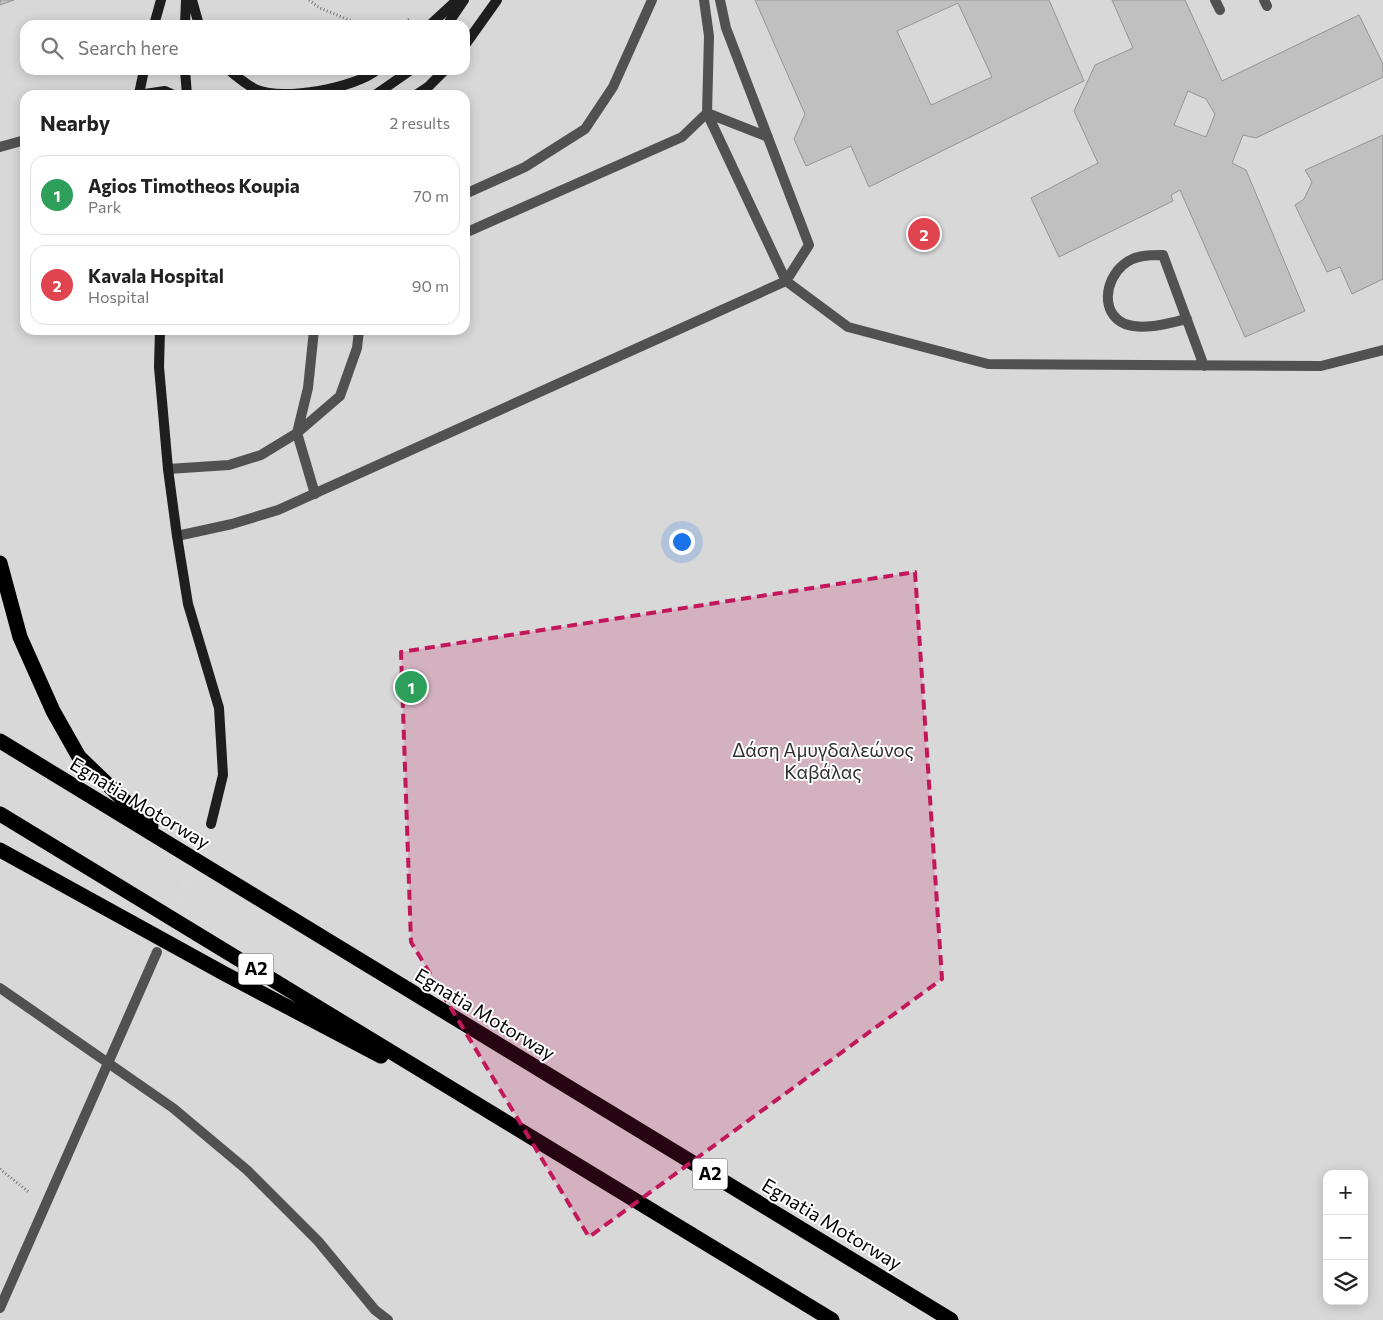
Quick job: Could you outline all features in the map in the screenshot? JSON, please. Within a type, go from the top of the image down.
[{"type":"highway","points":[[0,563],[20,637],[53,712],[79,757],[174,848]]},
{"type":"highway","name":"Egnatia Motorway","points":[[0,741],[951,1320]]},
{"type":"highway","name":"Α2","points":[[0,814],[832,1320]]},
{"type":"highway","points":[[0,850],[225,974],[512,1125]]},
{"type":"street","points":[[155,20],[161,0]]},
{"type":"street","points":[[184,20],[186,0]]},
{"type":"street","points":[[192,0],[198,20]]},
{"type":"street","points":[[435,20],[457,0]]},
{"type":"street","points":[[450,20],[464,0]]},
{"type":"street","points":[[470,38],[497,0]]},
{"type":"street","points":[[470,192],[525,167],[584,129],[613,87],[652,0]]},
{"type":"street","points":[[704,0],[709,36],[707,113],[786,281],[848,327],[988,364],[1321,366],[1383,350]]},
{"type":"street","points":[[177,536],[232,524],[278,510],[786,281],[809,245],[726,28],[720,0]]},
{"type":"street","points":[[1215,0],[1220,10]]},
{"type":"street","points":[[709,36],[726,28]]},
{"type":"street","points":[[139,90],[143,75]]},
{"type":"street","points":[[185,75],[187,90]]},
{"type":"street","points":[[236,75],[258,90]]},
{"type":"street","points":[[324,90],[364,75]]},
{"type":"street","points":[[382,90],[404,75]]},
{"type":"street","points":[[424,90],[439,75]]},
{"type":"street","points":[[707,113],[768,137]]},
{"type":"street","points":[[470,231],[682,138],[707,113]]},
{"type":"street","points":[[0,147],[20,143]]},
{"type":"street","points":[[1187,319],[1150,327],[1125,324],[1112,313],[1107,299],[1109,282],[1123,265],[1142,256],[1164,255],[1204,366]]},
{"type":"street","points":[[160,335],[159,367],[168,469],[177,536],[188,604],[219,708],[223,775],[211,824]]},
{"type":"street","points":[[313,335],[308,388],[296,433],[314,494]]},
{"type":"street","points":[[168,469],[229,465],[261,455],[296,433],[340,396],[357,348],[358,335]]},
{"type":"street","points":[[0,1308],[44,1204],[76,1138],[157,952]]},
{"type":"street","points":[[0,988],[107,1064],[174,1108],[248,1170],[289,1210],[375,1310],[388,1320]]},
{"type":"path","points":[[309,0],[320,8],[349,20]]},
{"type":"path","points":[[0,1169],[44,1204]]},
{"type":"highlighted area","points":[[915,572],[942,979],[589,1237],[411,942],[401,652]]},
{"type":"green space","name":"Δάση Αμυγδαλεώνος Καβάλας","points":[[0,0],[1383,0],[1383,1320],[0,1320]]},
{"type":"building","points":[[0,0],[14,0],[0,5]]},
{"type":"building","points":[[755,0],[1049,0],[1084,81],[869,187],[851,146],[806,166],[794,139],[805,114]],"holes":[[[958,3],[992,77],[931,105],[897,31]]]},
{"type":"building","points":[[1112,0],[1185,0],[1222,81],[1359,15],[1383,64],[1383,77],[1256,138],[1243,135],[1232,163],[1246,170],[1305,311],[1245,337],[1180,190],[1171,195],[1173,201],[1059,257],[1031,198],[1098,163],[1074,111],[1095,65],[1133,48]],"holes":[[[1188,91],[1206,99],[1215,114],[1206,137],[1174,125]]]},
{"type":"building","points":[[1383,135],[1383,279],[1352,294],[1340,267],[1327,272],[1295,205],[1304,199],[1312,182],[1305,170]]},
{"type":"tunnel","points":[[160,944],[211,824]]},
{"type":"place","name":"Kavala Hospital","points":[[924,234]]},
{"type":"place","name":"Agios Timotheos Koupia","points":[[411,687]]}]
